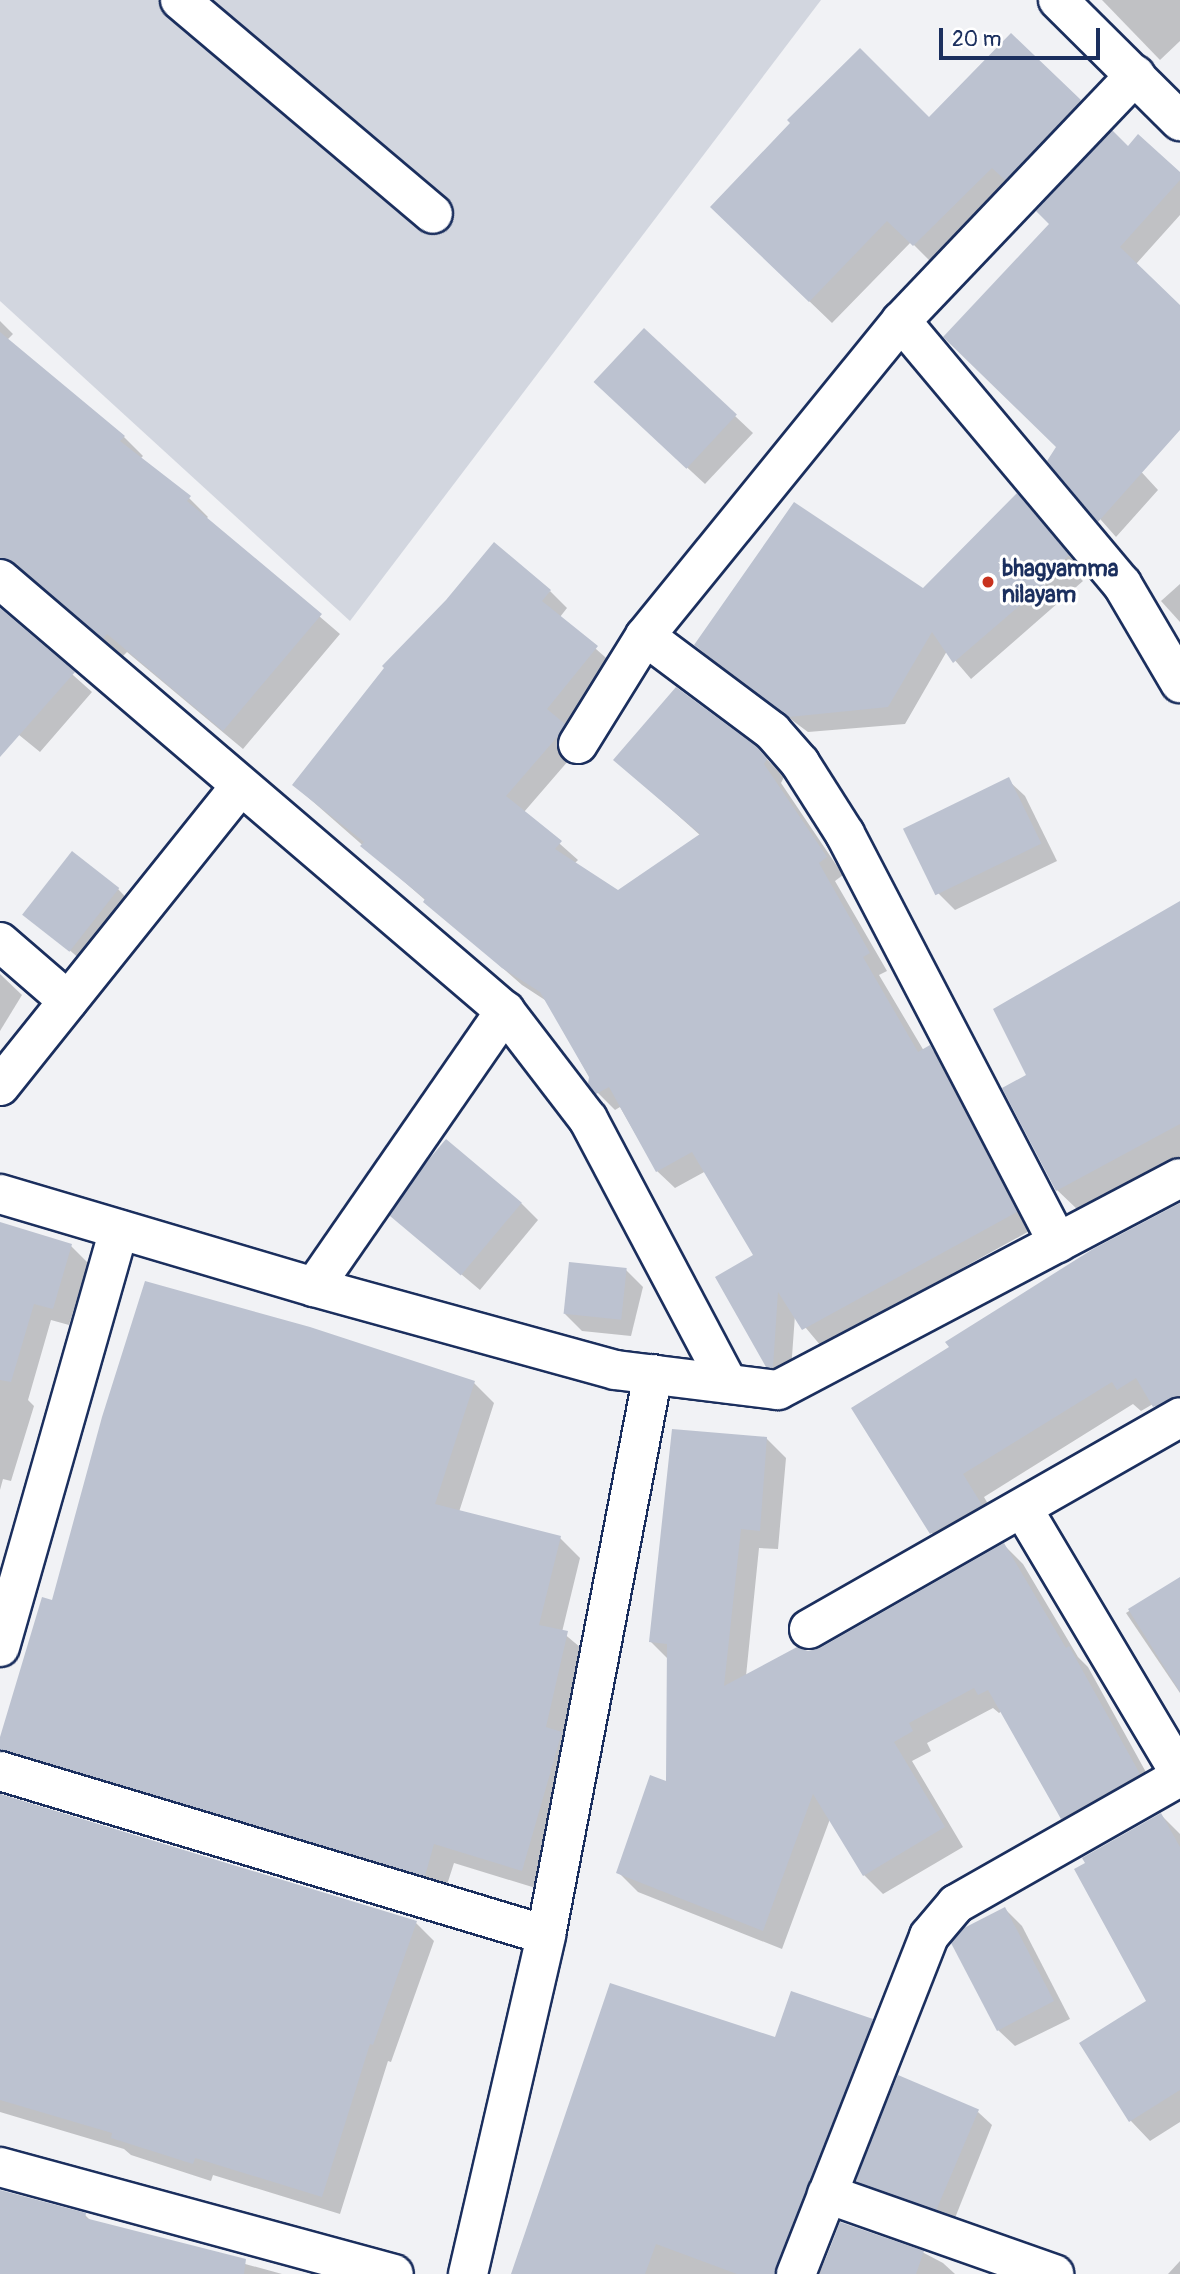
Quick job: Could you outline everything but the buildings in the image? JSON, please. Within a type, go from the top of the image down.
[{"type":"street","points":[[180,0],[433,214]]},
{"type":"street","points":[[1058,0],[1180,121]]},
{"type":"street","points":[[578,744],[645,636],[901,321],[1135,75]]},
{"type":"street","points":[[901,321],[1122,584],[1180,683]]},
{"type":"street","points":[[0,579],[505,1011],[588,1119],[727,1383]]},
{"type":"street","points":[[645,636],[772,732],[800,763],[845,835],[1058,1243]]},
{"type":"street","points":[[0,1086],[240,786]]},
{"type":"street","points":[[0,943],[68,1001]]},
{"type":"street","points":[[314,1287],[505,1011]]},
{"type":"street","points":[[0,1194],[314,1287],[615,1370],[778,1390],[1180,1178]]},
{"type":"street","points":[[0,1647],[119,1230]]},
{"type":"street","points":[[468,2274],[546,1935],[653,1374]]},
{"type":"street","points":[[808,1629],[1023,1509],[1180,1417]]},
{"type":"street","points":[[796,2274],[929,1936],[956,1904],[1180,1775],[1023,1509]]},
{"type":"street","points":[[0,1771],[546,1935]]},
{"type":"street","points":[[0,2167],[394,2274]]},
{"type":"street","points":[[827,2194],[1054,2274]]},
{"type":"shaded area","points":[[0,0],[821,0],[350,621],[0,301]]},
{"type":"place","name":"bhagyamma nilayam","points":[[988,582]]}]
